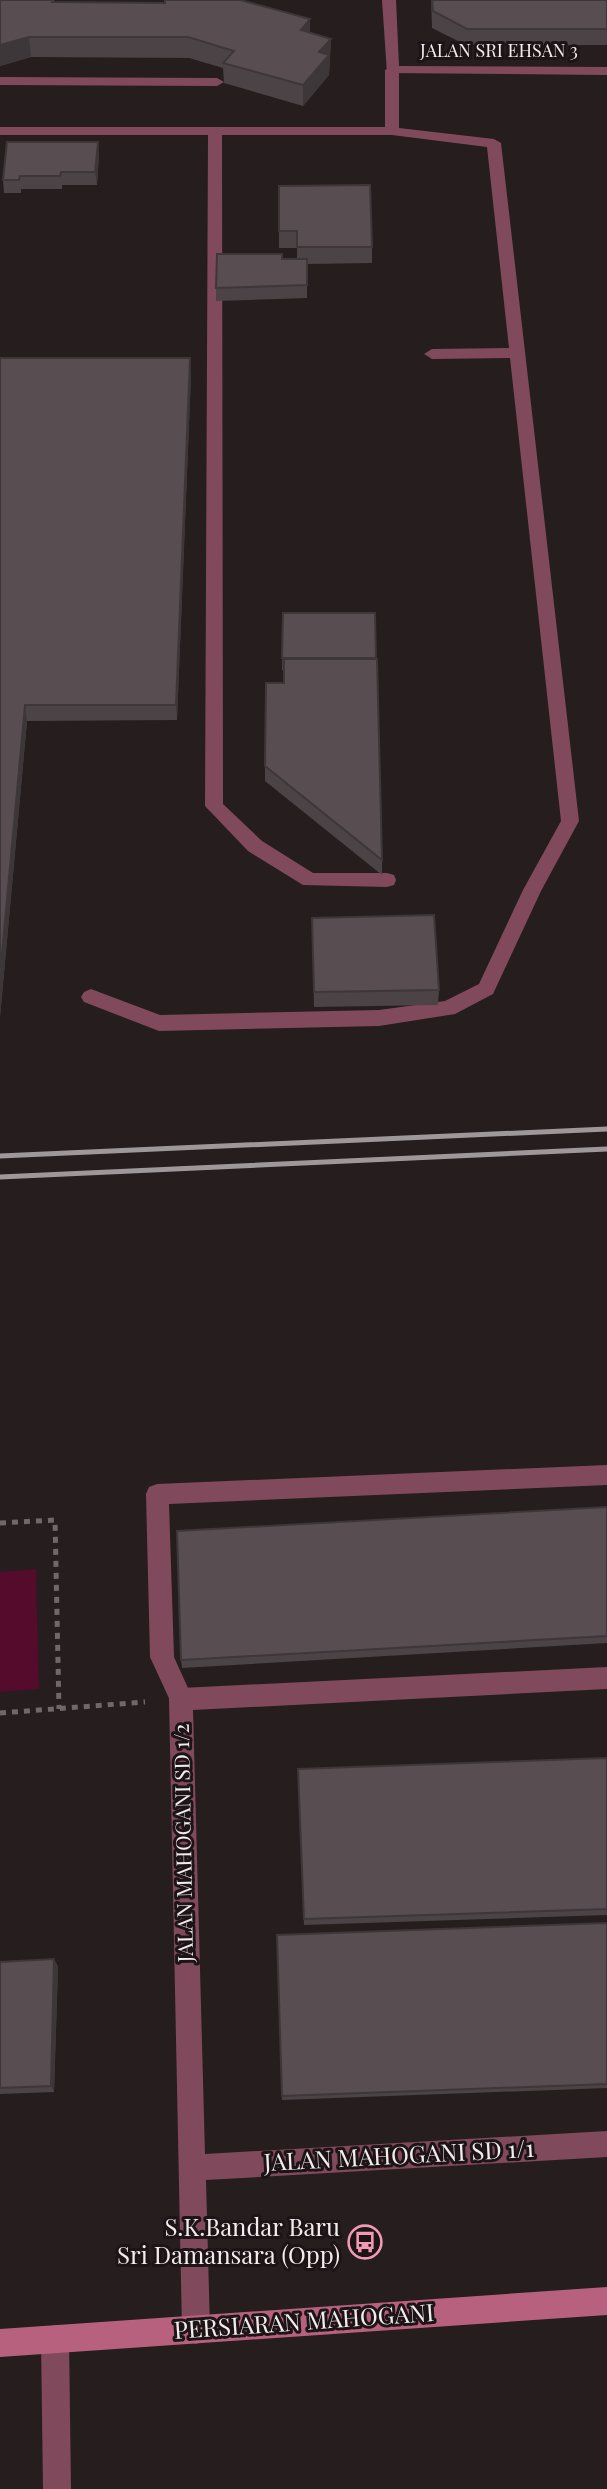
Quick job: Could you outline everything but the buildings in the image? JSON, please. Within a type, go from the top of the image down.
[{"type":"street","points":[[389,0],[392,131]]},
{"type":"street","name":"JALAN SRI EHSAN 3","points":[[392,70],[607,71]]},
{"type":"street","points":[[0,81],[217,82]]},
{"type":"street","points":[[0,131],[392,131],[494,143],[570,821],[532,890],[486,989],[448,1008],[379,1018],[159,1023],[121,1011],[91,997]]},
{"type":"street","points":[[215,131],[214,806],[255,846],[310,880],[387,880]]},
{"type":"street","points":[[432,355],[517,353]]},
{"type":"street","points":[[181,1699],[162,1657],[157,1494],[607,1475]]},
{"type":"street","name":"JALAN MAHOGANI SD 1/2","points":[[196,2330],[181,1699],[607,1678]]},
{"type":"street","name":"JALAN MAHOGANI SD 1/1","points":[[192,2168],[607,2144]]},
{"type":"street","name":"PERSIARAN MAHOGANI","points":[[0,2343],[607,2301]]},
{"type":"street","points":[[55,2339],[57,2489]]},
{"type":"path","points":[[0,1523],[55,1520],[59,1709]]},
{"type":"path","points":[[0,1713],[181,1699]]},
{"type":"shaded area","points":[[36,1569],[39,1689],[0,1692],[0,1572]]},
{"type":"railway","points":[[0,1156],[607,1129]]},
{"type":"railway","points":[[0,1177],[607,1149]]},
{"type":"place","name":"S.K.Bandar Baru Sri Damansara (Opp)","points":[[365,2242]]}]
